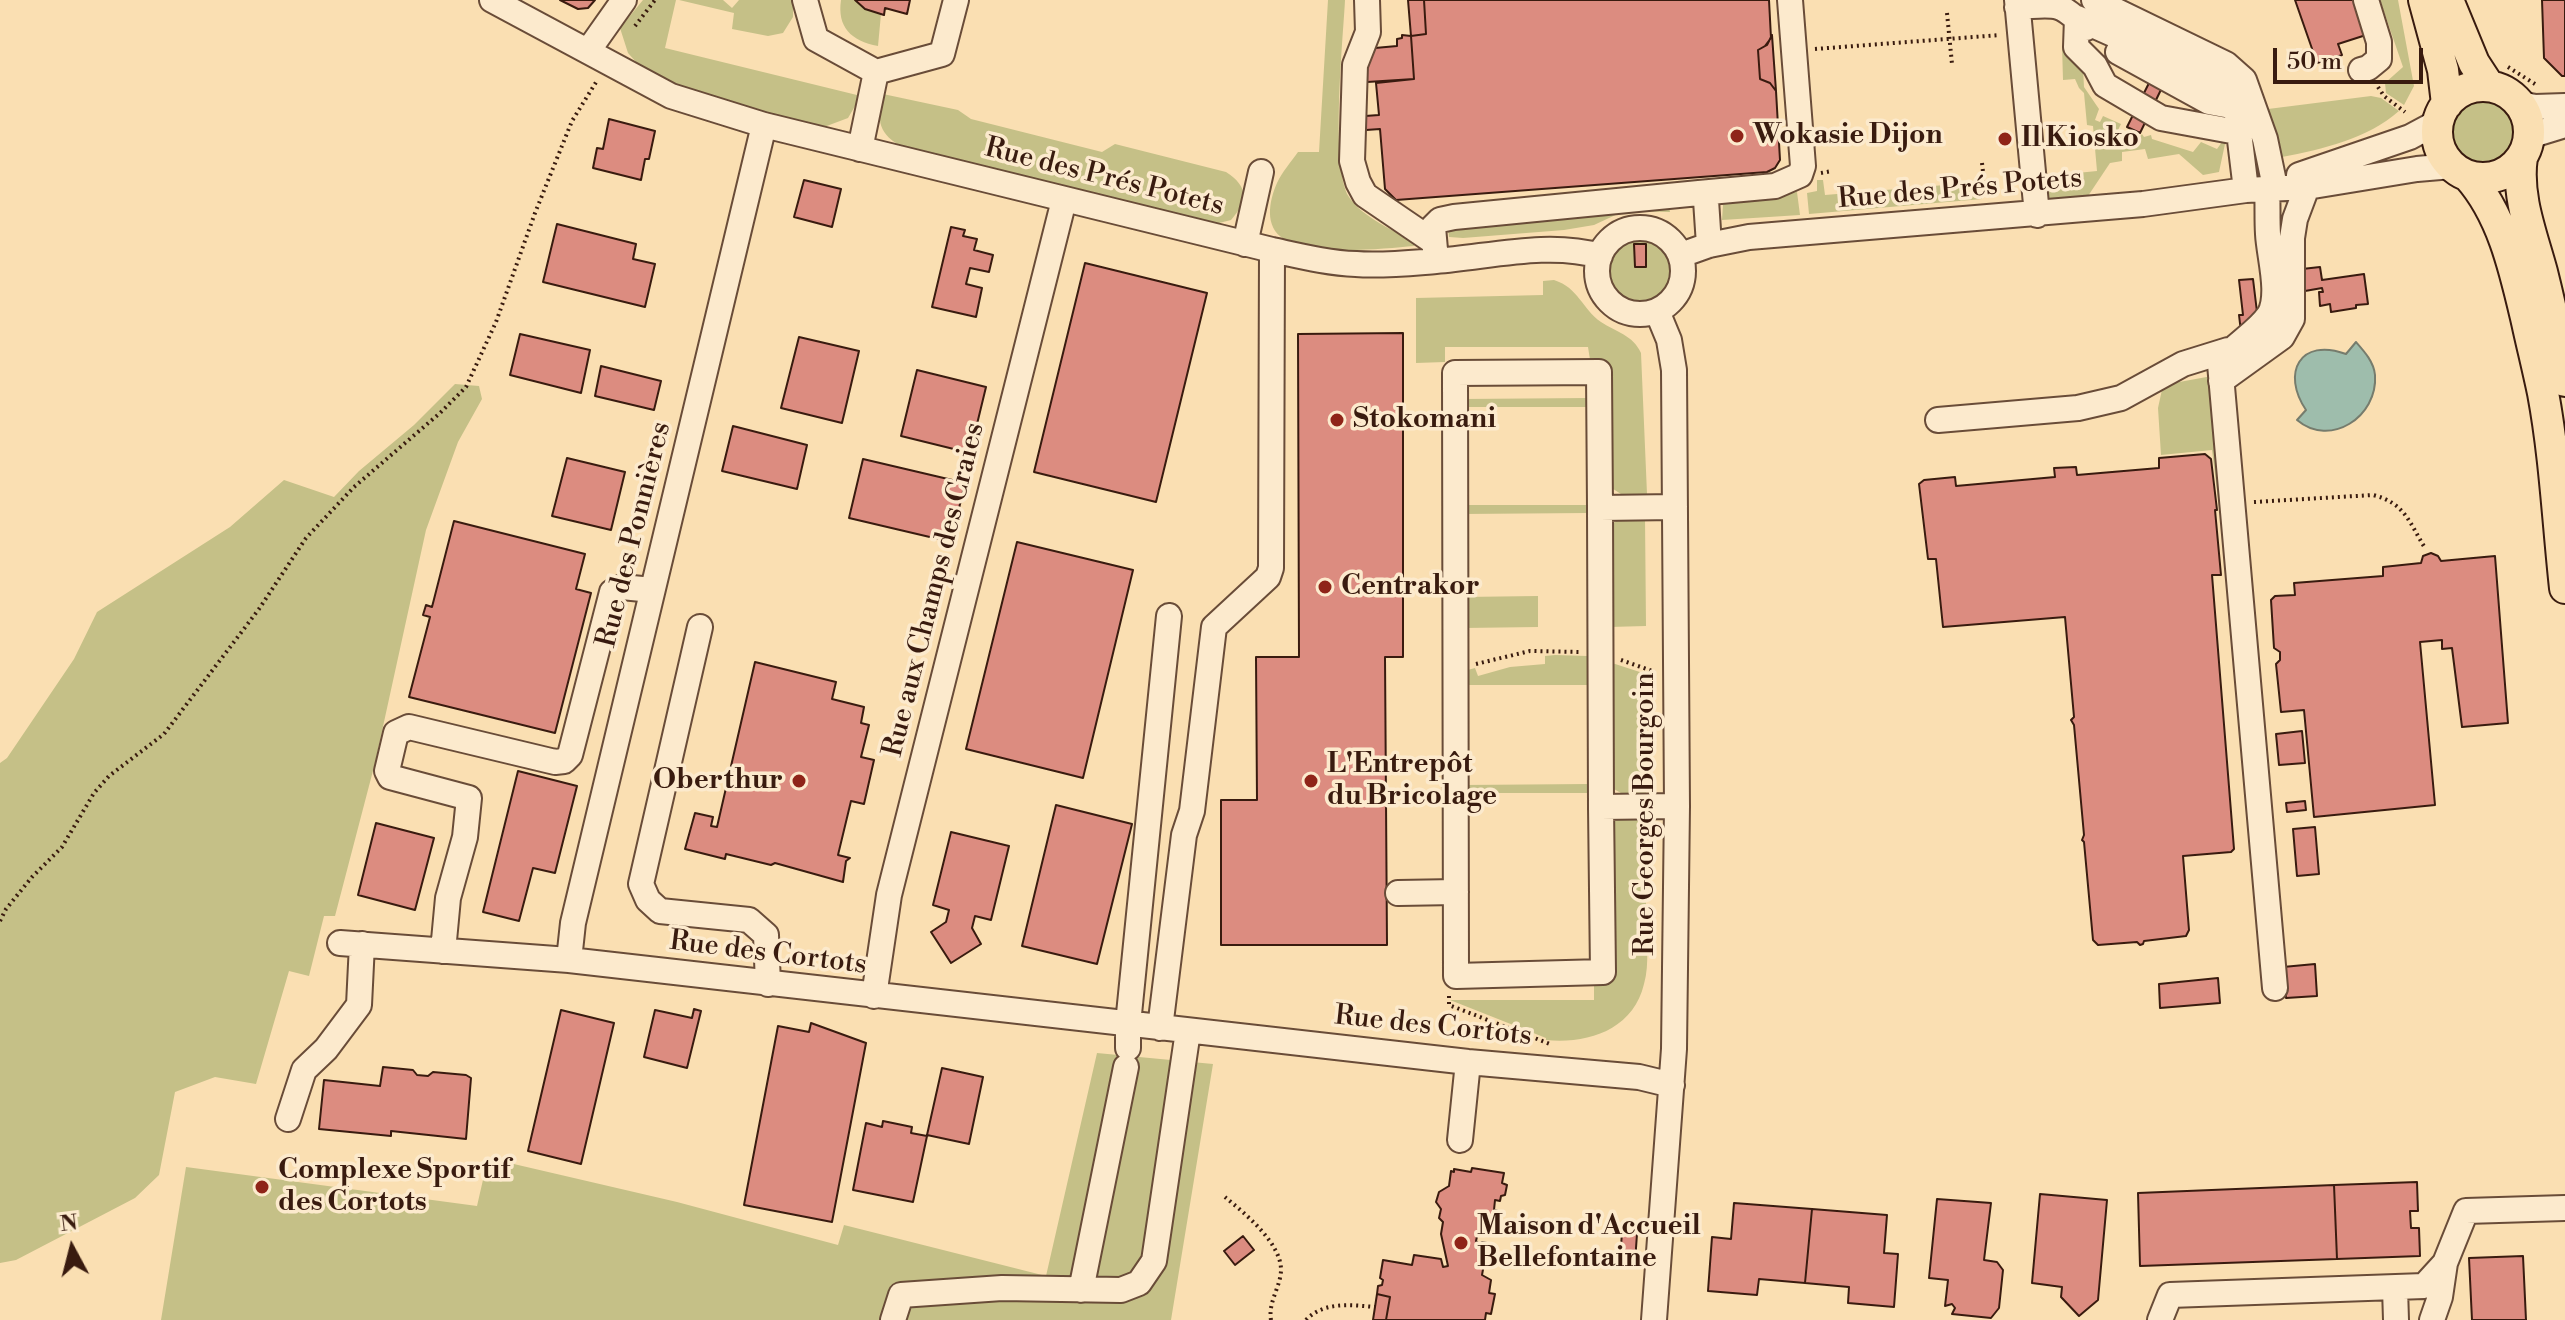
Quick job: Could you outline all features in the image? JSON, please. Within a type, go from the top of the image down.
[{"type":"main road","points":[[2424,0],[2440,56],[2442,113],[2439,146],[2481,191],[2495,217],[2508,250],[2524,310],[2544,404],[2565,588]]},
{"type":"main road","points":[[2448,0],[2473,59],[2489,86]]},
{"type":"main road","points":[[2442,113],[2466,89],[2489,86],[2506,92],[2520,104],[2529,124],[2519,176],[2521,193],[2555,296],[2565,381]]},
{"type":"main road","points":[[2460,171],[2478,178],[2498,176],[2516,165],[2526,147]]},
{"type":"street","name":"Rue des Prés Potets","points":[[492,0],[671,96],[764,125],[1245,244],[1322,261],[1358,265],[1435,252],[1560,250],[1600,256]]},
{"type":"street","points":[[599,56],[624,0]]},
{"type":"street","points":[[805,0],[816,39],[876,72],[942,54],[956,0]]},
{"type":"street","points":[[1367,0],[1368,32],[1355,65],[1352,161],[1365,195],[1435,252]]},
{"type":"street","points":[[1435,252],[1434,224],[1454,217],[1775,186],[1800,175],[1803,166],[1790,0]]},
{"type":"street","points":[[1938,420],[2078,408],[2121,398],[2183,364],[2228,350],[2247,339],[2271,313],[2273,274],[2262,187],[2265,139],[2244,80],[2226,64],[2094,0]]},
{"type":"street","points":[[2365,69],[2379,59],[2379,42],[2366,0]]},
{"type":"street","points":[[2037,215],[2017,3],[2060,5],[2077,18],[2096,40],[2209,102],[2236,107],[2237,132],[2262,187]]},
{"type":"street","points":[[2077,18],[2076,47],[2095,66],[2105,85],[2161,118],[2237,132]]},
{"type":"street","points":[[860,149],[876,72]]},
{"type":"street","points":[[2520,104],[2561,113]]},
{"type":"street","name":"Rue des Prés Potets","points":[[2262,187],[2410,137],[2442,113]]},
{"type":"street","points":[[2526,147],[2561,113]]},
{"type":"street","name":"Rue des Ponnières","points":[[569,960],[573,923],[764,125]]},
{"type":"street","name":"Rue des Prés Potets","points":[[1681,255],[1709,245],[1749,237],[2037,215],[2262,187],[2307,187],[2417,169],[2460,171]]},
{"type":"street","points":[[1245,244],[1261,172]]},
{"type":"street","points":[[2221,381],[2282,337],[2292,319],[2292,238],[2295,219],[2307,187]]},
{"type":"street","points":[[1699,193],[1706,200],[1709,245]]},
{"type":"street","name":"Rue aux Champs des Craies","points":[[874,996],[889,895],[1064,200]]},
{"type":"street","points":[[1637,228],[1663,234],[1681,255],[1684,273],[1681,285],[1672,301],[1657,311],[1633,314],[1610,303],[1601,290],[1597,271],[1600,256],[1611,239],[1623,231],[1637,228]]},
{"type":"street","points":[[1160,1028],[1184,835],[1192,811],[1214,627],[1268,577],[1271,568],[1272,250]]},
{"type":"street","points":[[2524,310],[2544,333],[2562,346]]},
{"type":"street","name":"Rue Georges Bourgoin","points":[[1654,1320],[1672,1085],[1677,806],[1674,370],[1669,340],[1657,311]]},
{"type":"street","points":[[2228,350],[2220,364],[2221,381],[2275,988]]},
{"type":"street","points":[[1599,372],[1601,655],[1603,972],[1456,976],[1455,373],[1599,372]]},
{"type":"street","points":[[1600,508],[1675,507]]},
{"type":"street","points":[[443,951],[448,898],[465,837],[469,798],[390,777],[387,771],[396,733],[409,727],[555,762],[564,761],[570,755],[612,592],[622,587],[652,590]]},
{"type":"street","points":[[1081,1290],[1127,1046],[1169,616]]},
{"type":"street","points":[[700,627],[641,884],[648,900],[660,911],[749,920],[766,935],[768,984]]},
{"type":"street","points":[[1601,807],[1677,806]]},
{"type":"street","points":[[1398,893],[1456,892]]},
{"type":"street","name":"Rue des Cortots","points":[[288,1119],[304,1070],[326,1049],[359,1005],[351,944],[569,960],[874,996],[1127,1046],[1160,1028],[1468,1062],[1639,1077],[1672,1085]]},
{"type":"street","points":[[893,1320],[901,1295],[1002,1288],[1121,1290],[1139,1283],[1154,1261],[1188,1031]]},
{"type":"street","points":[[1460,1140],[1468,1062]]},
{"type":"street","points":[[2432,1320],[2440,1297],[2445,1263],[2466,1211],[2565,1208]]},
{"type":"street","points":[[2160,1320],[2170,1295],[2424,1286],[2445,1263]]},
{"type":"street","points":[[2395,1288],[2396,1320]]},
{"type":"path","points":[[0,921],[32,877],[62,847],[94,793],[109,776],[164,734],[259,609],[306,538],[354,487],[466,387],[496,322],[535,213],[599,56],[612,54],[655,0]]},
{"type":"path","points":[[1947,13],[1952,64]]},
{"type":"path","points":[[1815,49],[2020,33]]},
{"type":"path","points":[[2473,59],[2488,57],[2496,60],[2533,83],[2561,113]]},
{"type":"path","points":[[2365,69],[2384,96],[2405,112]]},
{"type":"path","points":[[1982,163],[1986,205]]},
{"type":"path","points":[[2232,504],[2373,495],[2391,500],[2401,508],[2425,548]]},
{"type":"path","points":[[1456,670],[1506,655],[1564,650],[1601,655],[1663,674],[1677,675]]},
{"type":"path","points":[[1456,976],[1450,981],[1449,1005],[1550,1044]]},
{"type":"path","points":[[1225,1197],[1261,1229],[1280,1262],[1281,1271],[1269,1310],[1271,1320]]},
{"type":"path","points":[[1306,1320],[1314,1312],[1333,1307],[1375,1307]]},
{"type":"shaded area","points":[[643,0],[676,0],[665,48],[861,96],[848,118],[824,127],[688,93],[645,72],[628,53],[620,28]]},
{"type":"shaded area","points":[[679,0],[723,0],[732,8],[739,0],[793,0],[793,17],[783,33],[768,36],[732,29],[734,13]]},
{"type":"shaded area","points":[[841,0],[855,0],[865,9],[881,14],[878,46],[860,40],[848,31],[841,18]]},
{"type":"shaded area","points":[[1328,0],[1345,0],[1339,102],[1343,182],[1349,197],[1362,211],[1415,243],[1414,246],[1347,250],[1311,248],[1284,239],[1273,228],[1270,213],[1272,198],[1284,171],[1298,152],[1319,152]]},
{"type":"shaded area","points":[[2380,0],[2398,0],[2414,86],[2404,105],[2386,93],[2385,83],[2403,67]]},
{"type":"shaded area","points":[[2062,45],[2068,56],[2083,68],[2084,87],[2099,109],[2095,120],[2100,122],[2103,116],[2121,124],[2118,130],[2138,139],[2142,134],[2144,137],[2151,135],[2152,139],[2193,152],[2201,142],[2217,149],[2222,142],[2225,144],[2219,172],[2203,175],[2179,154],[2148,159],[2145,149],[2122,152],[2122,161],[2110,163],[2088,196],[2049,199],[2047,176],[2097,171],[2093,126],[2087,125],[2084,93],[2075,79],[2063,80]]},
{"type":"shaded area","points":[[883,94],[958,110],[971,119],[1102,152],[1115,144],[1226,172],[1242,189],[1241,207],[1231,220],[1215,224],[899,145],[886,135],[880,123]]},
{"type":"shaded area","points":[[2484,95],[2505,101],[2515,111],[2521,132],[2515,153],[2505,163],[2484,169],[2463,163],[2453,153],[2447,132],[2453,111],[2463,101]]},
{"type":"shaded area","points":[[2371,96],[2381,98],[2399,111],[2359,136],[2329,146],[2282,157],[2277,149],[2268,109]]},
{"type":"shaded area","points":[[1817,180],[1823,180],[1825,195],[1981,182],[1982,199],[1809,214],[1807,193],[1817,191]]},
{"type":"shaded area","points":[[1797,192],[1800,215],[1722,220],[1723,205],[1727,200]]},
{"type":"shaded area","points":[[1669,206],[1670,212],[1624,211],[1594,225],[1564,230],[1449,237],[1448,228]]},
{"type":"shaded area","points":[[1639,239],[1657,245],[1665,253],[1671,271],[1665,289],[1657,297],[1639,303],[1621,297],[1613,289],[1607,271],[1613,253],[1621,245]]},
{"type":"shaded area","points":[[1554,280],[1575,293],[1601,322],[1629,338],[1641,353],[1647,494],[1621,494],[1610,487],[1588,347],[1445,347],[1445,362],[1416,363],[1416,298],[1543,295],[1543,281]]},
{"type":"shaded area","points":[[2356,342],[2374,370],[2374,390],[2369,404],[2350,424],[2337,429],[2324,431],[2310,428],[2297,420],[2306,410],[2295,383],[2299,362],[2317,350],[2346,354]]},
{"type":"shaded area","points":[[2212,376],[2221,498],[2218,498],[2212,450],[2161,455],[2158,408],[2163,385]]},
{"type":"shaded area","points":[[455,384],[479,386],[482,399],[458,442],[426,530],[375,763],[335,916],[324,916],[309,976],[289,971],[256,1084],[215,1077],[175,1092],[159,1175],[135,1198],[16,1260],[0,1263],[0,763],[7,758],[74,659],[97,612],[230,527],[284,480],[334,497]]},
{"type":"shaded area","points":[[1588,398],[1588,407],[1462,407],[1462,399]]},
{"type":"shaded area","points":[[1462,505],[1588,505],[1588,513],[1462,514]]},
{"type":"shaded area","points":[[1620,518],[1645,518],[1646,626],[1609,627],[1611,525]]},
{"type":"shaded area","points":[[1538,596],[1538,627],[1464,628],[1463,597]]},
{"type":"shaded area","points":[[1545,656],[1587,656],[1587,685],[1464,685],[1464,671],[1475,668],[1478,676],[1510,667],[1545,664]]},
{"type":"shaded area","points":[[1609,662],[1646,674],[1646,793],[1621,793],[1612,788]]},
{"type":"shaded area","points":[[1589,784],[1590,793],[1464,793],[1463,785]]},
{"type":"shaded area","points":[[1623,817],[1646,817],[1647,968],[1638,1000],[1630,1013],[1607,1031],[1593,1036],[1546,1040],[1450,1000],[1594,1000],[1594,986],[1605,980],[1610,828],[1613,822]]},
{"type":"shaded area","name":"Complexe Sportif des Cortots","points":[[1097,1053],[1213,1064],[1171,1320],[161,1320],[186,1167],[477,1206],[488,1158],[677,1202],[838,1245],[844,1225],[1046,1276]]},
{"type":"building","points":[[560,0],[595,0],[588,8],[578,9]]},
{"type":"building","points":[[855,0],[910,0],[907,14],[885,8],[884,15],[865,9]]},
{"type":"building","points":[[1408,0],[1424,0],[1426,34],[1411,36]]},
{"type":"building","points":[[1424,0],[1769,0],[1771,38],[1758,50],[1760,79],[1770,83],[1776,91],[1780,160],[1775,168],[1767,172],[1396,200],[1385,189],[1380,129],[1366,130],[1365,116],[1379,115],[1376,83],[1414,79],[1411,36],[1426,34]]},
{"type":"building","points":[[2295,0],[2354,0],[2366,35],[2338,44],[2342,55],[2317,63]]},
{"type":"building","points":[[2542,0],[2565,0],[2565,76],[2544,58]]},
{"type":"building","points":[[1402,35],[1411,36],[1414,79],[1367,82],[1365,63],[1375,48],[1397,46],[1397,39]]},
{"type":"building","points":[[1772,35],[1776,91],[1770,83],[1760,79],[1758,50],[1767,45]]},
{"type":"building","points":[[2159,63],[2171,69],[2140,133],[2127,127]]},
{"type":"building","points":[[609,119],[655,131],[641,180],[593,168],[597,148],[603,149]]},
{"type":"building","points":[[804,180],[841,189],[832,227],[794,217]]},
{"type":"building","points":[[557,224],[636,244],[633,259],[655,264],[645,307],[543,282]]},
{"type":"building","points":[[951,227],[965,230],[963,236],[977,239],[974,250],[993,255],[989,272],[970,268],[966,284],[982,288],[976,317],[932,307]]},
{"type":"building","points":[[1634,244],[1646,244],[1646,267],[1635,267]]},
{"type":"building","points":[[1085,263],[1207,293],[1156,502],[1034,472]]},
{"type":"building","points":[[2320,267],[2322,280],[2364,274],[2368,304],[2331,312],[2330,304],[2320,306],[2319,292],[2323,292],[2322,288],[2305,291],[2302,269]]},
{"type":"building","points":[[2253,279],[2257,312],[2241,332],[2239,315],[2243,315],[2239,280]]},
{"type":"building","points":[[1403,333],[1403,657],[1385,657],[1387,945],[1221,945],[1221,800],[1257,800],[1256,657],[1299,657],[1298,334]]},
{"type":"building","points":[[520,334],[590,350],[581,393],[510,375]]},
{"type":"building","points":[[799,337],[859,351],[842,423],[781,408]]},
{"type":"building","points":[[601,366],[661,381],[654,410],[595,396]]},
{"type":"building","points":[[917,370],[986,387],[970,453],[901,436]]},
{"type":"building","points":[[733,426],[807,445],[797,489],[722,471]]},
{"type":"building","points":[[2205,454],[2211,459],[2217,510],[2221,575],[2212,575],[2234,849],[2231,852],[2183,856],[2189,930],[2186,936],[2144,941],[2140,945],[2137,942],[2098,945],[2093,940],[2082,840],[2065,617],[1943,627],[1936,559],[1928,559],[1919,484],[1924,480],[1955,477],[1956,486],[2055,477],[2054,468],[2076,467],[2077,475],[2159,468],[2159,458]]},
{"type":"building","points":[[567,458],[625,472],[611,530],[552,516]]},
{"type":"building","points":[[863,459],[965,483],[951,542],[849,518]]},
{"type":"building","points":[[454,521],[585,554],[576,589],[591,593],[555,733],[409,697],[430,617],[423,615],[426,605],[432,607]]},
{"type":"building","points":[[1017,542],[1133,570],[1083,778],[966,749]]},
{"type":"building","points":[[2431,553],[2441,561],[2495,556],[2508,723],[2462,727],[2452,648],[2442,649],[2442,640],[2420,642],[2435,805],[2314,817],[2304,710],[2281,712],[2276,664],[2280,660],[2280,652],[2274,648],[2271,600],[2275,596],[2295,595],[2294,583],[2383,576],[2383,567],[2421,563],[2423,556]]},
{"type":"building","name":"Oberthur","points":[[755,662],[836,682],[832,699],[864,707],[861,723],[869,725],[861,757],[874,760],[864,804],[851,801],[838,855],[850,858],[846,861],[843,882],[775,863],[771,865],[726,854],[725,859],[685,849],[695,813],[713,817],[711,826],[717,827]]},
{"type":"building","points":[[2302,731],[2305,763],[2279,765],[2276,734]]},
{"type":"building","points":[[518,771],[577,786],[555,873],[533,868],[519,921],[483,912]]},
{"type":"building","points":[[2305,801],[2306,810],[2287,812],[2286,803]]},
{"type":"building","points":[[1056,805],[1132,824],[1097,964],[1022,946]]},
{"type":"building","points":[[376,823],[434,838],[415,910],[358,895]]},
{"type":"building","points":[[2315,827],[2319,874],[2297,876],[2293,829]]},
{"type":"building","points":[[951,832],[1009,846],[991,920],[975,916],[972,928],[981,944],[951,963],[931,932],[946,922],[949,910],[933,905]]},
{"type":"building","points":[[2315,964],[2317,996],[2286,998],[2283,967]]},
{"type":"building","points":[[2218,978],[2220,1003],[2160,1008],[2159,984]]},
{"type":"building","points":[[694,1009],[701,1011],[687,1068],[644,1057],[655,1010],[692,1018]]},
{"type":"building","points":[[561,1010],[614,1023],[581,1164],[528,1151]]},
{"type":"building","points":[[811,1023],[866,1043],[832,1222],[744,1205],[778,1026],[809,1032]]},
{"type":"building","points":[[383,1067],[413,1070],[417,1075],[428,1076],[433,1072],[471,1078],[466,1139],[391,1131],[391,1136],[319,1129],[324,1080],[380,1086]]},
{"type":"building","points":[[942,1068],[983,1077],[969,1144],[927,1135]]},
{"type":"building","points":[[883,1121],[912,1127],[911,1133],[927,1136],[913,1202],[853,1190],[866,1123],[882,1127]]},
{"type":"building","name":"Maison d'Accueil Bellefontaine","points":[[1472,1168],[1504,1173],[1502,1183],[1507,1185],[1505,1195],[1501,1196],[1500,1201],[1495,1200],[1494,1210],[1502,1217],[1500,1228],[1495,1229],[1494,1233],[1484,1232],[1482,1228],[1476,1241],[1492,1244],[1491,1248],[1497,1251],[1490,1265],[1484,1264],[1482,1275],[1491,1280],[1489,1293],[1495,1294],[1491,1314],[1486,1313],[1485,1320],[1386,1320],[1390,1297],[1377,1294],[1383,1280],[1380,1278],[1383,1260],[1412,1265],[1414,1255],[1441,1259],[1443,1267],[1448,1266],[1441,1234],[1443,1222],[1439,1218],[1441,1209],[1436,1202],[1439,1192],[1449,1186],[1451,1171],[1471,1172]]},
{"type":"building","points":[[2417,1182],[2418,1211],[2410,1211],[2411,1228],[2419,1228],[2420,1256],[2337,1259],[2334,1185]]},
{"type":"building","points":[[2334,1185],[2337,1259],[2140,1266],[2138,1193]]},
{"type":"building","points":[[2040,1194],[2107,1200],[2098,1300],[2079,1316],[2061,1297],[2062,1287],[2032,1283]]},
{"type":"building","points":[[1937,1199],[1991,1203],[1984,1260],[1997,1262],[2003,1270],[1999,1308],[1991,1318],[1952,1314],[1955,1308],[1952,1304],[1945,1306],[1948,1280],[1929,1278]]},
{"type":"building","points":[[1734,1203],[1812,1209],[1805,1283],[1759,1279],[1757,1295],[1708,1291],[1712,1237],[1731,1239]]},
{"type":"building","points":[[1812,1209],[1887,1215],[1884,1253],[1898,1254],[1894,1307],[1848,1303],[1849,1287],[1805,1283]]},
{"type":"building","points":[[1622,1232],[1637,1234],[1635,1262],[1620,1261]]},
{"type":"building","points":[[1243,1236],[1254,1250],[1235,1265],[1224,1251]]},
{"type":"building","points":[[2523,1256],[2526,1320],[2472,1320],[2469,1258]]},
{"type":"building","points":[[1377,1294],[1390,1297],[1386,1320],[1373,1320]]},
{"type":"place","name":"Wokasie Dijon","points":[[1737,136]]},
{"type":"place","name":"Il Kiosko","points":[[2005,139]]},
{"type":"place","name":"Stokomani","points":[[1337,420]]},
{"type":"place","name":"Centrakor","points":[[1325,587]]},
{"type":"place","name":"Oberthur","points":[[799,781]]},
{"type":"place","name":"L'Entrepôt du Bricolage","points":[[1311,781]]},
{"type":"place","name":"Complexe Sportif des Cortots","points":[[262,1187]]},
{"type":"place","name":"Maison d'Accueil Bellefontaine","points":[[1461,1243]]}]
